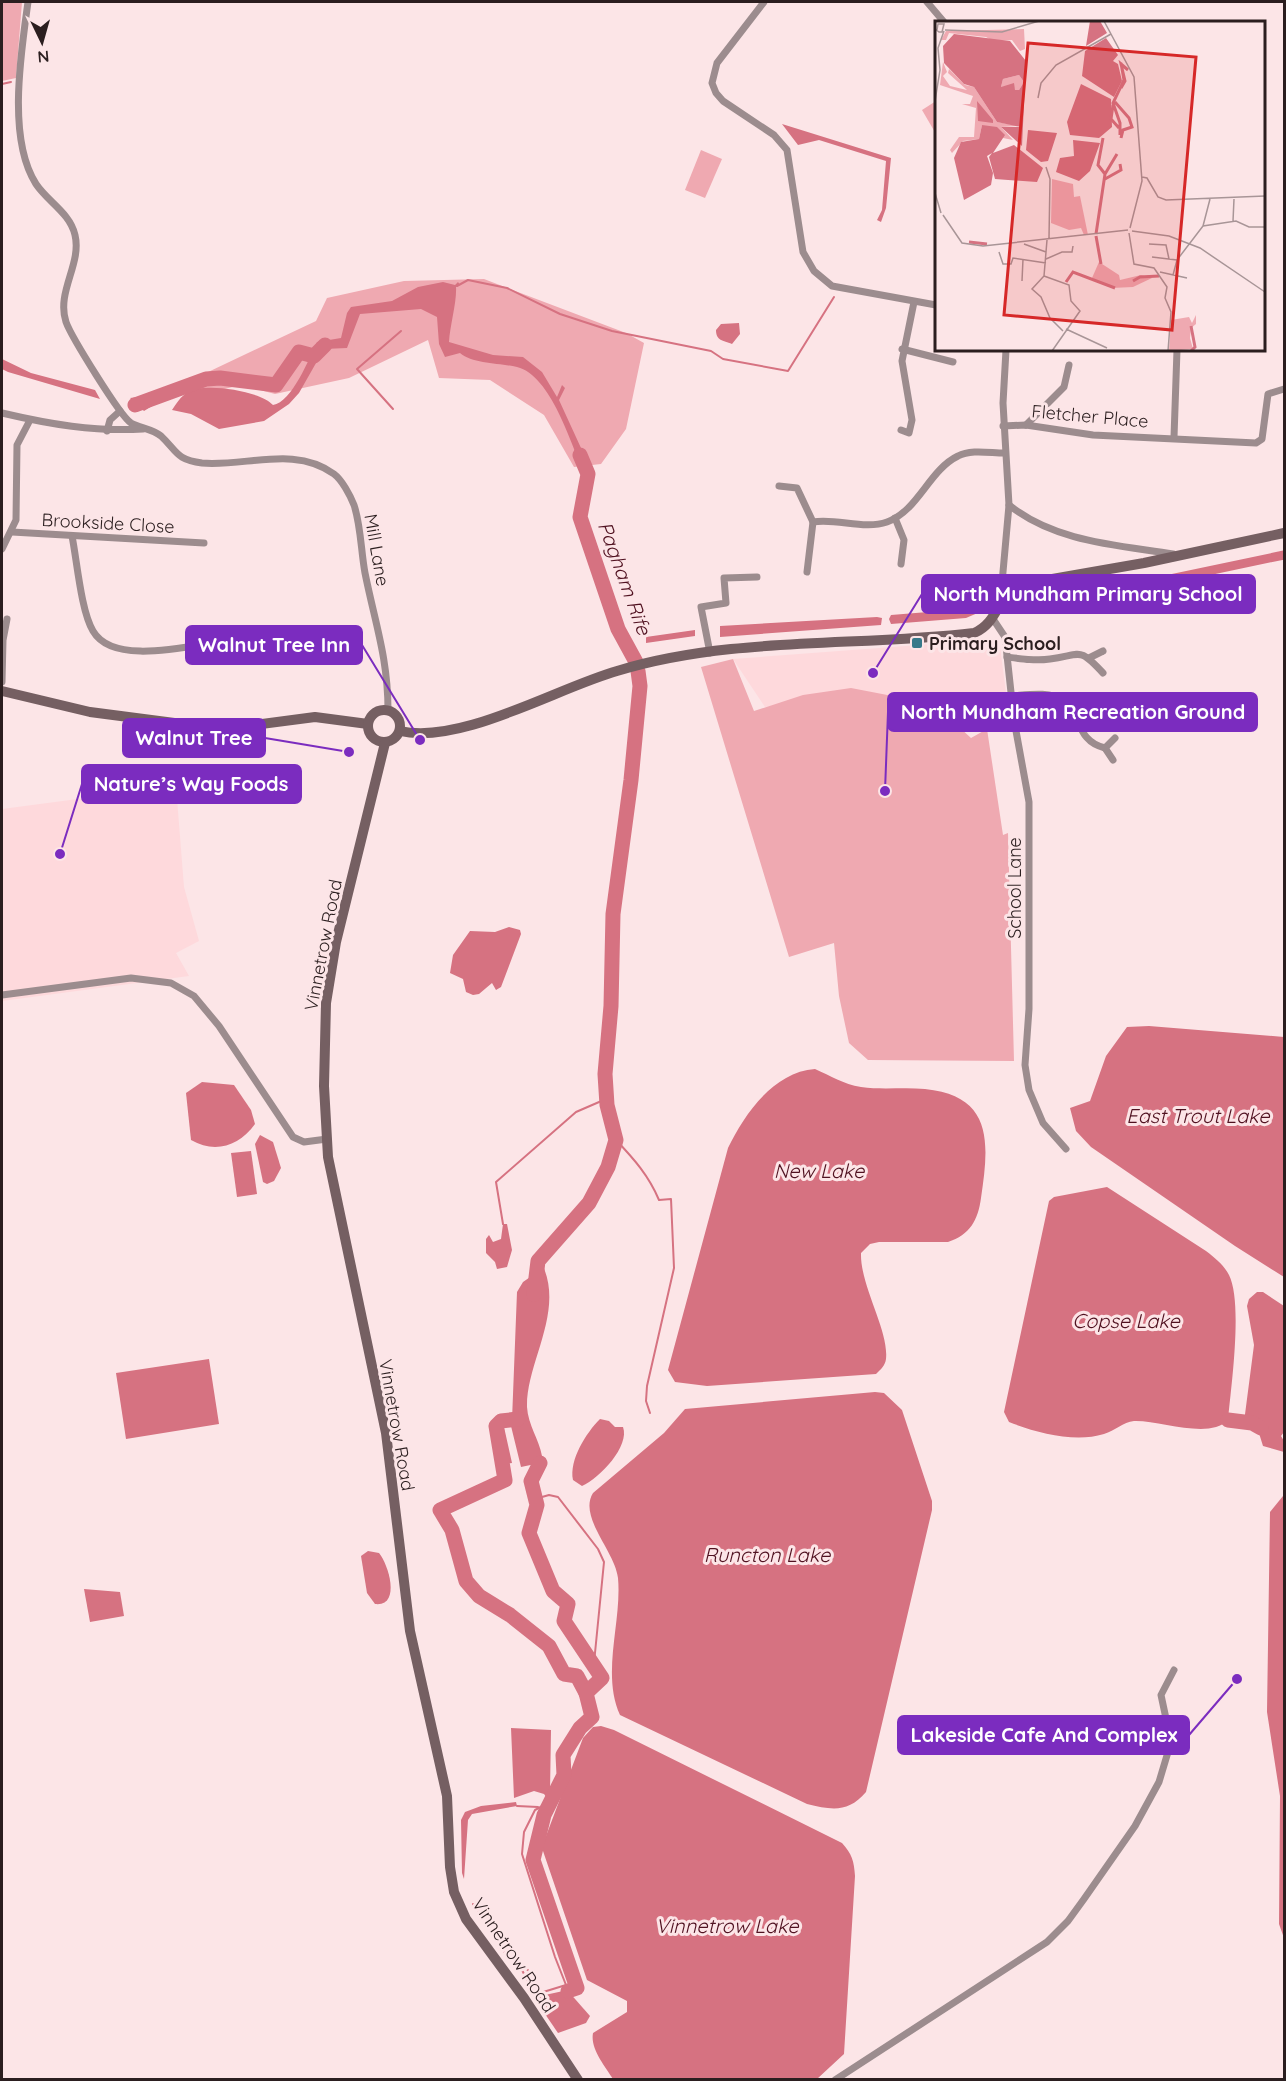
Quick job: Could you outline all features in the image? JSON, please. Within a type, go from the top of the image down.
[{"type":"main road","points":[[400,731],[420,734],[458,727],[516,709],[615,671],[710,653],[974,633],[993,619],[1005,597],[1014,588],[1024,584],[1284,533]]},
{"type":"main road","points":[[2,691],[90,712],[205,727],[246,726],[315,717],[368,724]]},
{"type":"main road","points":[[388,710],[397,716],[400,731],[393,740],[385,743],[373,738],[368,724],[378,711],[388,710]]},
{"type":"main road","name":"Vinnetrow Road","points":[[385,743],[336,942],[326,1003],[324,1058],[327,1139],[336,1201],[386,1433],[410,1631],[448,1805],[450,1867],[454,1892],[466,1919],[524,1998],[578,2079]]},
{"type":"street","points":[[28,2],[21,80],[20,133],[25,159],[36,185],[71,224],[76,238],[75,254],[67,281],[63,310],[73,339],[120,411],[110,420],[107,431]]},
{"type":"street","points":[[764,2],[717,63],[712,83],[716,93],[774,135],[787,150],[803,252],[814,271],[832,286],[935,305]]},
{"type":"street","points":[[927,2],[943,21]]},
{"type":"street","points":[[901,430],[909,434],[912,420],[903,375],[902,349],[914,302]]},
{"type":"street","points":[[902,349],[953,362]]},
{"type":"street","points":[[1005,597],[1002,583],[1009,505],[1004,453],[1006,351]]},
{"type":"street","name":"Fletcher Place","points":[[1174,438],[1177,351]]},
{"type":"street","points":[[1026,424],[1064,387],[1069,365]]},
{"type":"street","name":"Fletcher Place","points":[[1004,426],[1026,424],[1093,435],[1256,443],[1262,439],[1268,394],[1284,389]]},
{"type":"street","name":"Mill Lane","points":[[120,411],[130,422],[161,436],[181,457],[191,461],[212,463],[293,459],[311,462],[336,475],[354,506],[370,601],[386,663],[388,710]]},
{"type":"street","points":[[2,413],[30,420],[107,431],[146,428]]},
{"type":"street","points":[[2,549],[12,532],[18,506],[15,478],[17,445],[30,420]]},
{"type":"street","points":[[813,522],[875,524],[896,518],[958,456],[974,452],[1004,453]]},
{"type":"street","points":[[779,486],[797,488],[813,522],[807,572]]},
{"type":"street","points":[[1009,505],[1032,522],[1083,539],[1178,555]]},
{"type":"street","points":[[896,518],[904,540],[901,564]]},
{"type":"street","name":"Brookside Close","points":[[12,532],[204,543]]},
{"type":"street","points":[[72,536],[88,617],[93,632],[101,641],[112,646],[140,650],[171,649],[235,640]]},
{"type":"street","points":[[710,653],[701,607],[726,603],[724,578],[757,577]]},
{"type":"street","points":[[2,682],[2,640],[7,619]]},
{"type":"street","name":"School Lane","points":[[993,619],[1005,637],[1011,696],[1029,802],[1029,1009],[1025,1065],[1029,1090],[1043,1123],[1066,1149]]},
{"type":"street","points":[[221,632],[221,641]]},
{"type":"street","points":[[1089,658],[1103,651]]},
{"type":"street","points":[[1007,657],[1031,660],[1052,659],[1072,653],[1089,658],[1103,673]]},
{"type":"street","points":[[1011,696],[1042,695],[1064,700],[1085,737],[1105,748],[1113,760]]},
{"type":"street","points":[[1105,748],[1115,738]]},
{"type":"street","points":[[2,995],[131,978],[171,983],[194,996],[219,1026],[293,1137],[304,1142],[327,1139]]},
{"type":"street","points":[[835,2079],[1047,1942],[1068,1921],[1135,1826],[1159,1782],[1171,1743],[1161,1695],[1174,1670]]},
{"type":"shaded area","points":[[2,2],[22,2],[16,78],[2,81]]},
{"type":"shaded area","points":[[935,102],[935,132],[922,110]]},
{"type":"shaded area","points":[[701,150],[722,159],[705,198],[685,190]]},
{"type":"shaded area","points":[[484,279],[626,333],[644,343],[626,429],[601,464],[574,467],[544,415],[490,380],[439,378],[428,340],[349,378],[275,394],[241,385],[195,396],[187,382],[316,321],[327,298],[404,281]]},
{"type":"shaded area","points":[[999,639],[1007,700],[937,696],[936,707],[934,704],[894,697],[765,707],[733,659]]},
{"type":"shaded area","points":[[733,659],[754,711],[803,695],[851,688],[934,704],[971,738],[987,729],[1003,835],[1008,833],[1014,1061],[868,1060],[849,1043],[839,996],[834,943],[789,957],[701,667]]},
{"type":"shaded area","points":[[176,786],[184,887],[199,941],[176,953],[189,976],[2,1001],[2,809]]},
{"type":"water","points":[[782,124],[891,158],[886,208],[881,222],[877,220],[882,210],[886,161],[819,140],[798,145]]},
{"type":"water","points":[[443,282],[455,285],[458,282],[460,285],[456,287],[449,342],[493,355],[523,357],[542,372],[557,397],[562,385],[565,388],[559,400],[592,472],[584,474],[559,413],[540,383],[529,373],[517,367],[479,361],[460,353],[445,357],[439,344],[437,317],[421,309],[360,314],[347,348],[324,349],[299,393],[289,404],[264,421],[219,429],[191,414],[172,410],[188,392],[206,388],[245,392],[267,400],[273,405],[280,402],[299,379],[317,342],[341,338],[347,313],[351,307],[392,301],[418,287]]},
{"type":"water","points":[[739,323],[740,334],[732,344],[717,336],[716,330],[721,324]]},
{"type":"water","points":[[2,359],[31,373],[95,390],[100,399],[8,372],[2,369]]},
{"type":"water","points":[[153,395],[157,403],[144,411],[130,398]]},
{"type":"water","points":[[977,608],[980,612],[966,618],[891,624],[889,619],[891,615]]},
{"type":"water","points":[[882,618],[881,625],[720,637],[720,626]]},
{"type":"water","points":[[695,630],[695,636],[646,643],[646,637]]},
{"type":"water","points":[[509,927],[520,930],[521,934],[501,987],[496,990],[492,983],[479,994],[473,995],[466,992],[463,979],[450,973],[453,955],[470,931],[495,932]]},
{"type":"water","name":"East Trout Lake","points":[[1149,1026],[1284,1037],[1284,1277],[1091,1147],[1076,1131],[1070,1108],[1090,1101],[1106,1056],[1127,1027]]},
{"type":"water","name":"New Lake","points":[[815,1069],[855,1086],[925,1089],[948,1093],[964,1101],[975,1112],[982,1126],[985,1142],[984,1178],[980,1206],[975,1220],[967,1231],[948,1242],[879,1242],[870,1244],[861,1253],[865,1279],[886,1347],[885,1364],[876,1374],[707,1386],[675,1382],[668,1370],[728,1148],[751,1109],[773,1087],[800,1072]]},
{"type":"water","points":[[202,1082],[234,1085],[251,1110],[255,1124],[242,1138],[226,1146],[218,1147],[191,1140],[186,1093]]},
{"type":"water","points":[[260,1135],[273,1142],[281,1168],[274,1181],[267,1184],[263,1182],[255,1144]]},
{"type":"water","points":[[251,1151],[257,1194],[237,1197],[231,1153]]},
{"type":"water","name":"Copse Lake","points":[[1107,1187],[1206,1251],[1222,1265],[1229,1275],[1235,1305],[1235,1346],[1228,1420],[1220,1426],[1197,1429],[1134,1421],[1093,1437],[1069,1437],[1032,1430],[1009,1422],[1004,1412],[1049,1201],[1054,1197]]},
{"type":"water","points":[[503,1224],[507,1224],[512,1250],[507,1267],[497,1269],[495,1262],[486,1253],[486,1239],[489,1235],[493,1242],[501,1239]]},
{"type":"water","points":[[537,1266],[543,1266],[548,1284],[549,1302],[547,1320],[528,1390],[527,1407],[529,1420],[542,1456],[540,1463],[521,1467],[511,1426],[504,1427],[512,1463],[503,1464],[496,1426],[501,1421],[512,1420],[517,1292],[523,1282],[536,1273]]},
{"type":"water","points":[[1257,1292],[1263,1292],[1284,1306],[1284,1432],[1281,1436],[1284,1441],[1284,1452],[1263,1446],[1258,1430],[1244,1422],[1254,1345],[1247,1306],[1249,1299]]},
{"type":"water","points":[[209,1359],[219,1424],[126,1439],[116,1373]]},
{"type":"water","name":"Runcton Lake","points":[[884,1393],[902,1410],[932,1501],[932,1510],[866,1792],[846,1807],[824,1808],[807,1804],[620,1715],[612,1682],[618,1578],[611,1557],[590,1513],[590,1502],[593,1493],[664,1433],[685,1409]]},
{"type":"water","points":[[600,1419],[609,1421],[615,1427],[623,1427],[622,1443],[605,1469],[582,1486],[573,1480],[572,1472],[576,1456],[584,1439]]},
{"type":"water","points":[[1284,1479],[1284,1938],[1279,1924],[1280,1796],[1267,1712],[1270,1512],[1283,1496]]},
{"type":"water","points":[[368,1551],[379,1553],[389,1575],[390,1592],[388,1599],[383,1603],[375,1604],[367,1593],[361,1556]]},
{"type":"water","points":[[84,1589],[120,1592],[124,1616],[90,1622]]},
{"type":"water","name":"Vinnetrow Lake","points":[[601,1726],[614,1730],[842,1843],[850,1854],[855,1876],[844,2054],[817,2079],[613,2079],[602,2063],[594,2045],[593,2033],[627,2012],[627,2001],[587,1980],[543,1851],[543,1844],[583,1738],[593,1727]]},
{"type":"water","points":[[511,1728],[551,1730],[550,1792],[555,1793],[550,1802],[544,1794],[534,1791],[514,1798]]},
{"type":"water","points":[[516,1802],[517,1806],[472,1814],[468,1820],[464,1879],[461,1820],[465,1812],[481,1806]]},
{"type":"water","points":[[568,1991],[590,2016],[586,2023],[558,2033],[543,2011],[544,1997]]},
{"type":"waterway","points":[[2,84],[11,82]]},
{"type":"waterway","points":[[457,286],[468,280],[507,288],[560,314],[612,331],[711,351],[723,359],[788,371],[834,297]]},
{"type":"waterway","points":[[393,409],[357,369],[401,331]]},
{"type":"waterway","name":"Pagham Rife","points":[[135,405],[206,379],[220,378],[276,385],[299,352],[314,356],[325,345]]},
{"type":"waterway","name":"Pagham Rife","points":[[580,455],[588,474],[580,517],[618,629],[636,662]]},
{"type":"waterway","points":[[1094,595],[1284,555]]},
{"type":"waterway","name":"Pagham Rife","points":[[534,1294],[538,1261],[589,1203],[608,1167],[616,1140],[607,1105],[605,1074],[611,1006],[613,914],[631,780],[640,686],[638,671]]},
{"type":"waterway","points":[[503,1224],[496,1182],[576,1112],[606,1099]]},
{"type":"waterway","points":[[616,1140],[641,1168],[659,1200],[671,1199],[674,1268],[647,1386],[646,1401],[650,1413]]},
{"type":"waterway","name":"Pagham Rife","points":[[518,1419],[501,1421],[496,1426],[505,1480],[440,1510],[452,1530],[466,1581],[479,1596],[510,1615],[549,1646],[564,1674],[577,1676],[586,1693]]},
{"type":"waterway","points":[[1228,1420],[1252,1423],[1261,1428]]},
{"type":"waterway","name":"Pagham Rife","points":[[540,1463],[531,1481],[537,1505],[529,1533],[553,1591],[568,1604],[564,1621],[602,1678],[586,1693],[592,1717],[580,1728],[563,1755],[564,1775],[544,1815],[533,1860],[577,1988],[568,1991]]},
{"type":"waterway","points":[[535,1499],[549,1495],[558,1497],[598,1549],[604,1562],[594,1663]]},
{"type":"waterway","points":[[473,1904],[531,1974],[540,1993],[566,1985],[522,1854],[524,1832],[535,1810],[550,1802]]},
{"type":"waterway","points":[[517,1806],[538,1807]]},
{"type":"waterway","points":[[499,1946],[522,1970],[536,1998],[568,1991]]},
{"type":"place","name":"Primary School","points":[[917,643]]},
{"type":"place","name":"North Mundham Primary School","points":[[873,673]]},
{"type":"place","name":"Walnut Tree Inn","points":[[420,740]]},
{"type":"place","name":"Walnut Tree","points":[[349,752]]},
{"type":"place","name":"North Mundham Recreation Ground","points":[[885,791]]},
{"type":"place","name":"Nature’s Way Foods","points":[[60,854]]},
{"type":"place","name":"Lakeside Cafe And Complex","points":[[1237,1679]]}]
